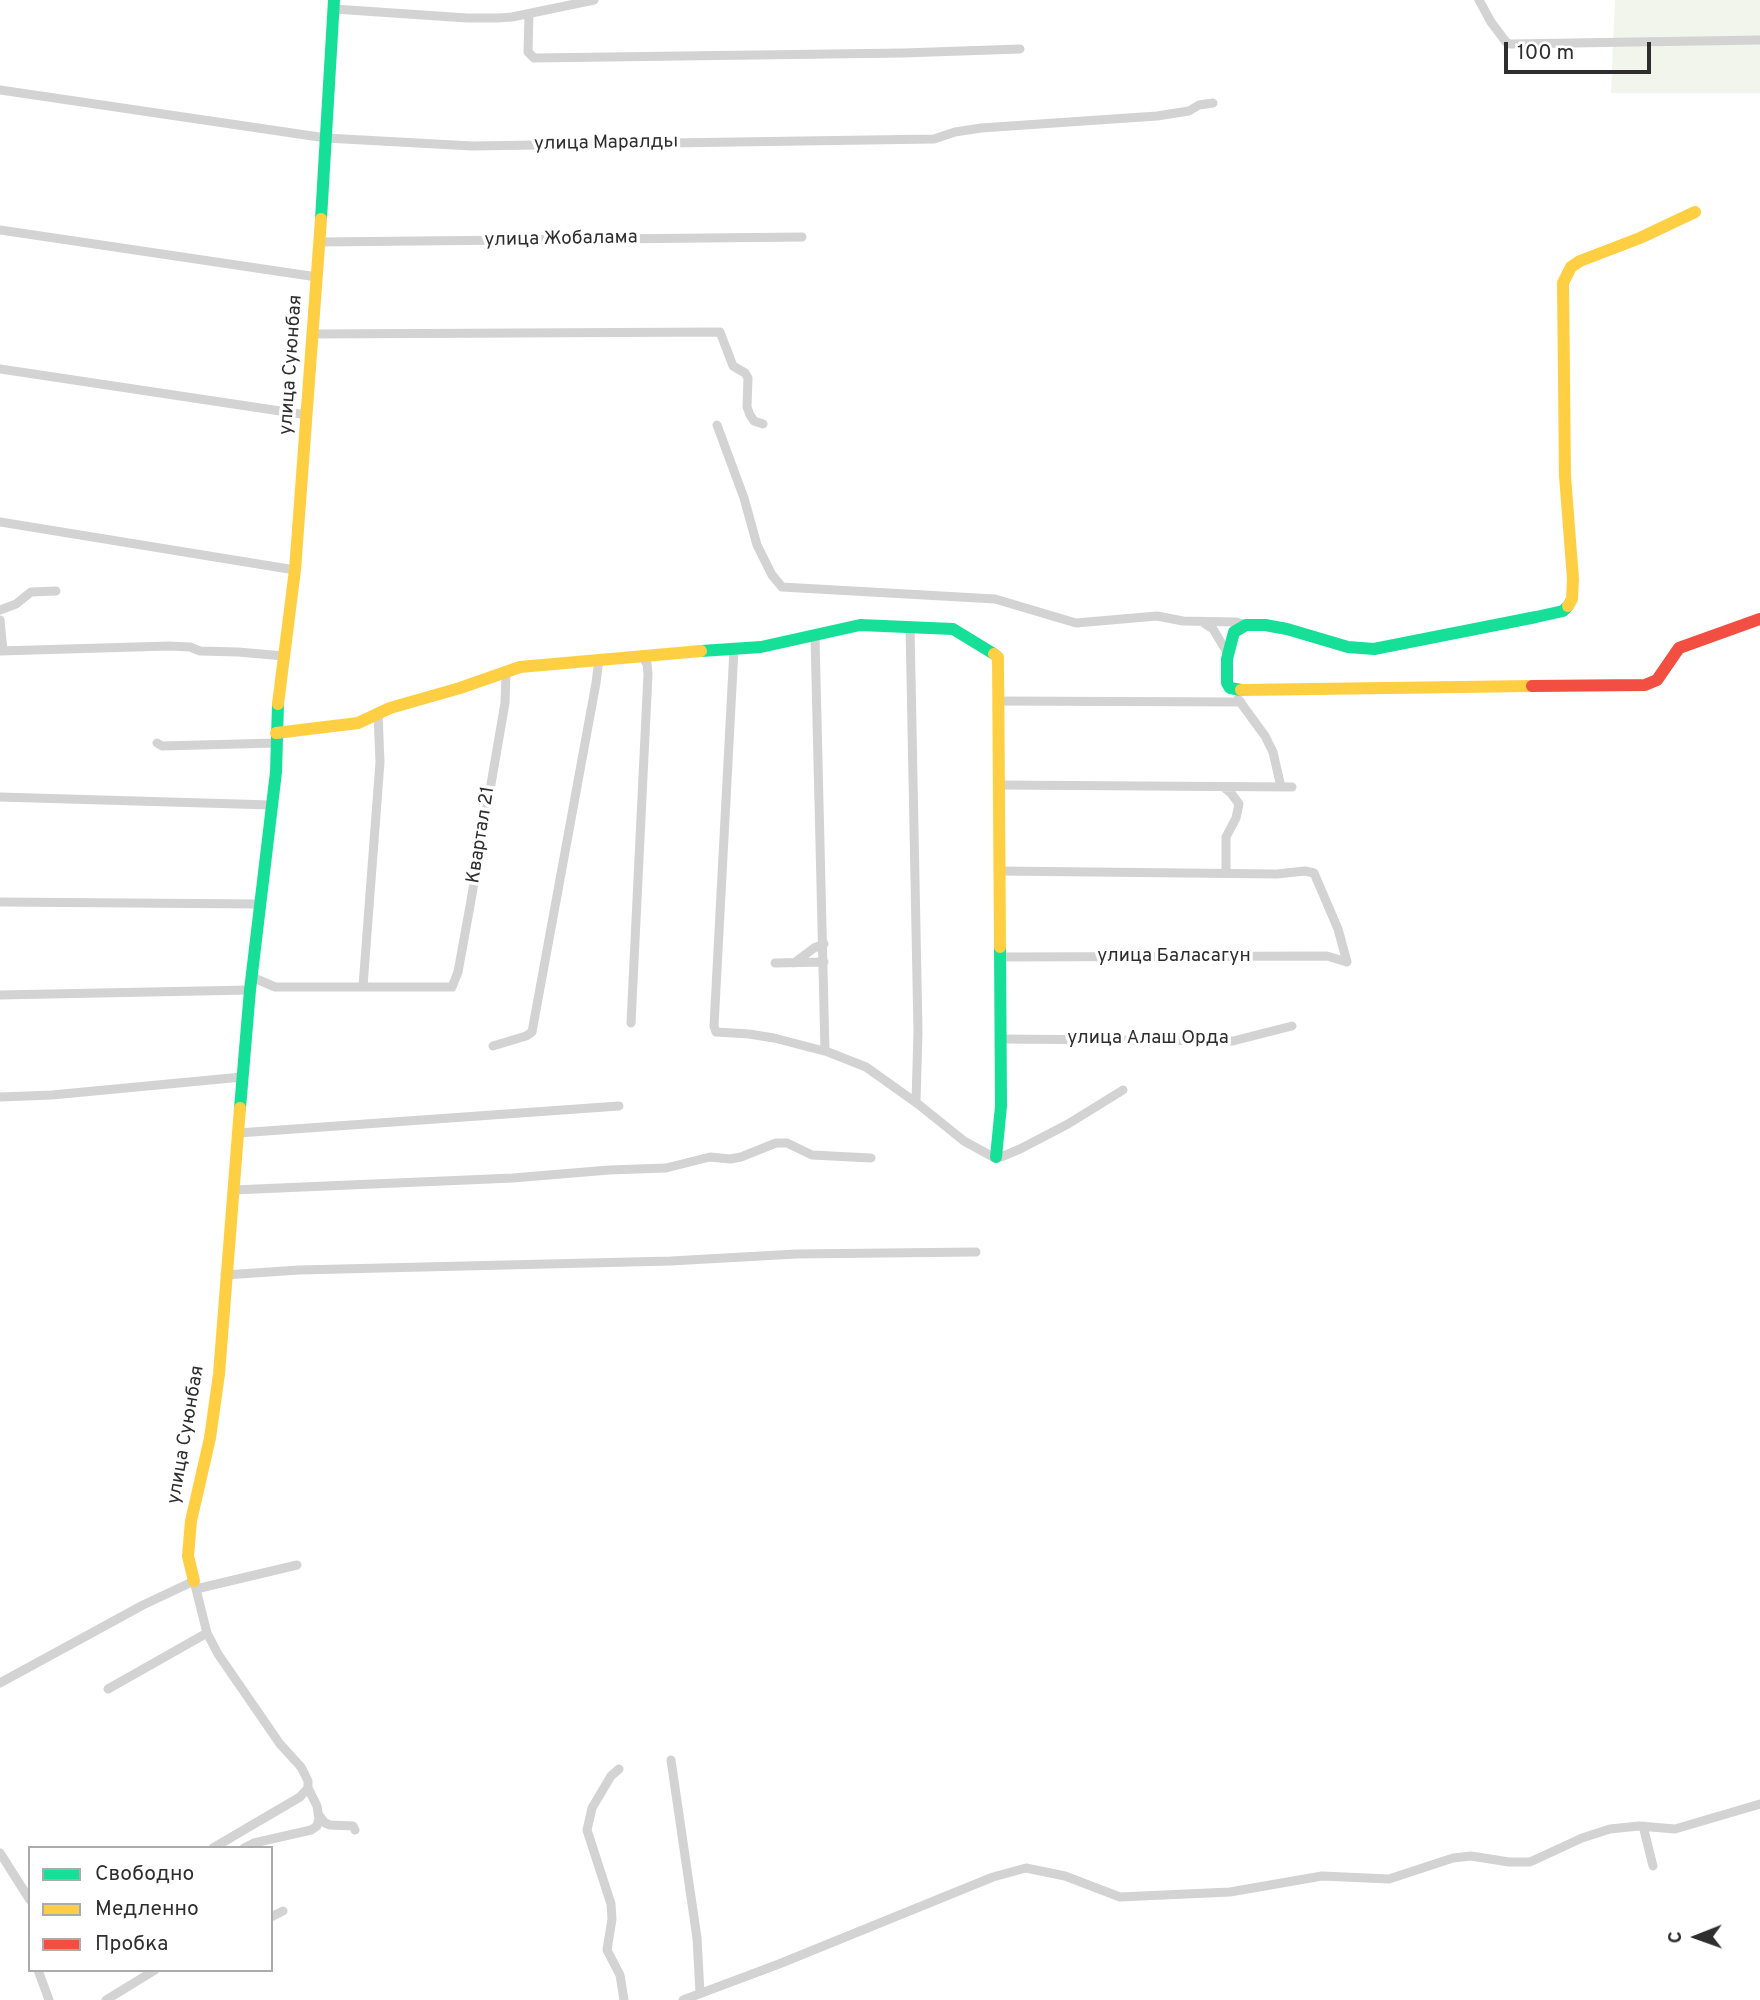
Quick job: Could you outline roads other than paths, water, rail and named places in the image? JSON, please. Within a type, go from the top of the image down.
[{"type":"street","points":[[334,4],[467,18],[512,17],[594,0]]},
{"type":"street","points":[[1479,0],[1491,23],[1510,44],[1760,40]]},
{"type":"street","name":"улица Суюнбая","points":[[307,1788],[308,1781],[301,1767],[280,1744],[218,1654],[207,1633],[188,1556],[191,1521],[210,1438],[217,1386],[242,1077],[276,772],[277,711],[295,570],[314,334],[334,4]]},
{"type":"street","points":[[529,14],[528,52],[534,58],[1020,49]]},
{"type":"street","name":"улица Маралды","points":[[0,90],[326,138],[472,146],[934,139],[981,128],[1157,116],[1189,111],[1199,105],[1213,103]]},
{"type":"street","points":[[717,425],[744,498],[757,545],[772,575],[782,587],[995,599],[1076,623],[1157,616],[1203,622],[1236,622],[1276,627],[1348,648],[1374,649],[1536,617],[1563,611],[1572,598],[1566,476],[1563,283],[1571,267],[1580,261],[1640,238],[1695,212]]},
{"type":"street","points":[[0,229],[317,277]]},
{"type":"street","name":"улица Жобалама","points":[[320,242],[802,237]]},
{"type":"street","points":[[314,334],[720,331],[733,366],[748,378],[747,407],[750,415],[754,421],[763,424]]},
{"type":"street","points":[[0,369],[307,415]]},
{"type":"street","points":[[0,522],[295,570]]},
{"type":"street","points":[[0,610],[16,604],[31,592],[56,591]]},
{"type":"street","points":[[1230,688],[1645,685],[1657,680],[1679,648],[1760,619]]},
{"type":"street","points":[[0,620],[2,651],[169,646],[190,647],[201,651],[284,656]]},
{"type":"street","points":[[1203,622],[1213,629],[1228,654]]},
{"type":"street","points":[[158,743],[162,746],[276,738],[358,723],[390,708],[520,667],[545,663],[761,646],[815,637],[860,625],[953,628],[998,657],[1001,1105],[996,1157]]},
{"type":"street","points":[[1246,625],[1234,632],[1225,671],[1227,683],[1265,736],[1273,752],[1281,787]]},
{"type":"street","points":[[910,626],[918,1031],[916,1102]]},
{"type":"street","points":[[815,637],[825,1051]]},
{"type":"street","points":[[734,649],[714,1029],[716,1032],[774,1038],[825,1051],[866,1067],[916,1102],[964,1141],[984,1154],[996,1157],[1020,1149],[1068,1124],[1123,1090]]},
{"type":"street","points":[[631,1023],[648,674],[647,664],[642,656]]},
{"type":"street","points":[[493,1046],[532,1032],[599,659]]},
{"type":"street","name":"Квартал 21","points":[[363,986],[452,987],[458,972],[505,703],[506,672]]},
{"type":"street","points":[[998,701],[1241,702]]},
{"type":"street","points":[[0,995],[251,984],[275,987],[363,986],[379,776],[378,714]]},
{"type":"street","points":[[998,785],[1292,787]]},
{"type":"street","points":[[999,871],[1226,873],[1226,837],[1236,818],[1239,804],[1231,793],[1222,787]]},
{"type":"street","points":[[0,797],[272,805]]},
{"type":"street","name":"улица Баласагун","points":[[1000,957],[1326,956],[1347,962],[1338,929],[1314,873],[1226,873]]},
{"type":"street","points":[[0,902],[260,904]]},
{"type":"street","points":[[794,963],[824,944]]},
{"type":"street","points":[[775,963],[824,962]]},
{"type":"street","name":"улица Алаш Орда","points":[[1001,1039],[1233,1041],[1292,1026]]},
{"type":"street","points":[[0,1097],[52,1095],[242,1077]]},
{"type":"street","points":[[238,1133],[620,1105]]},
{"type":"street","points":[[233,1190],[513,1178],[666,1168],[710,1157],[730,1160],[776,1143],[787,1143],[812,1155],[871,1158]]},
{"type":"street","points":[[225,1275],[299,1270],[671,1261],[796,1254],[976,1252]]},
{"type":"street","points":[[0,1683],[143,1605],[195,1585],[297,1565]]},
{"type":"street","points":[[108,1689],[207,1633]]},
{"type":"street","points":[[671,1760],[697,1938],[700,1993]]},
{"type":"street","points":[[619,1769],[611,1776],[592,1808],[587,1830],[611,1904],[612,1919],[607,1950],[620,1975],[624,2000]]},
{"type":"street","points":[[216,1846],[300,1797],[307,1788],[318,1814],[317,1826],[311,1830],[248,1846]]},
{"type":"street","points":[[682,2000],[779,1964],[993,1877],[1026,1868],[1065,1876],[1120,1897],[1230,1892],[1322,1876],[1389,1879],[1453,1858],[1471,1856],[1509,1862],[1530,1861],[1582,1838],[1624,1826],[1675,1829],[1760,1804]]},
{"type":"street","points":[[318,1814],[325,1823],[353,1826],[355,1830]]},
{"type":"street","points":[[1643,1826],[1653,1866]]},
{"type":"street","points":[[0,1853],[28,1897]]},
{"type":"street","points":[[273,1916],[283,1911]]},
{"type":"street","points":[[38,1972],[49,2000]]},
{"type":"street","points":[[106,2000],[152,1972]]}]
